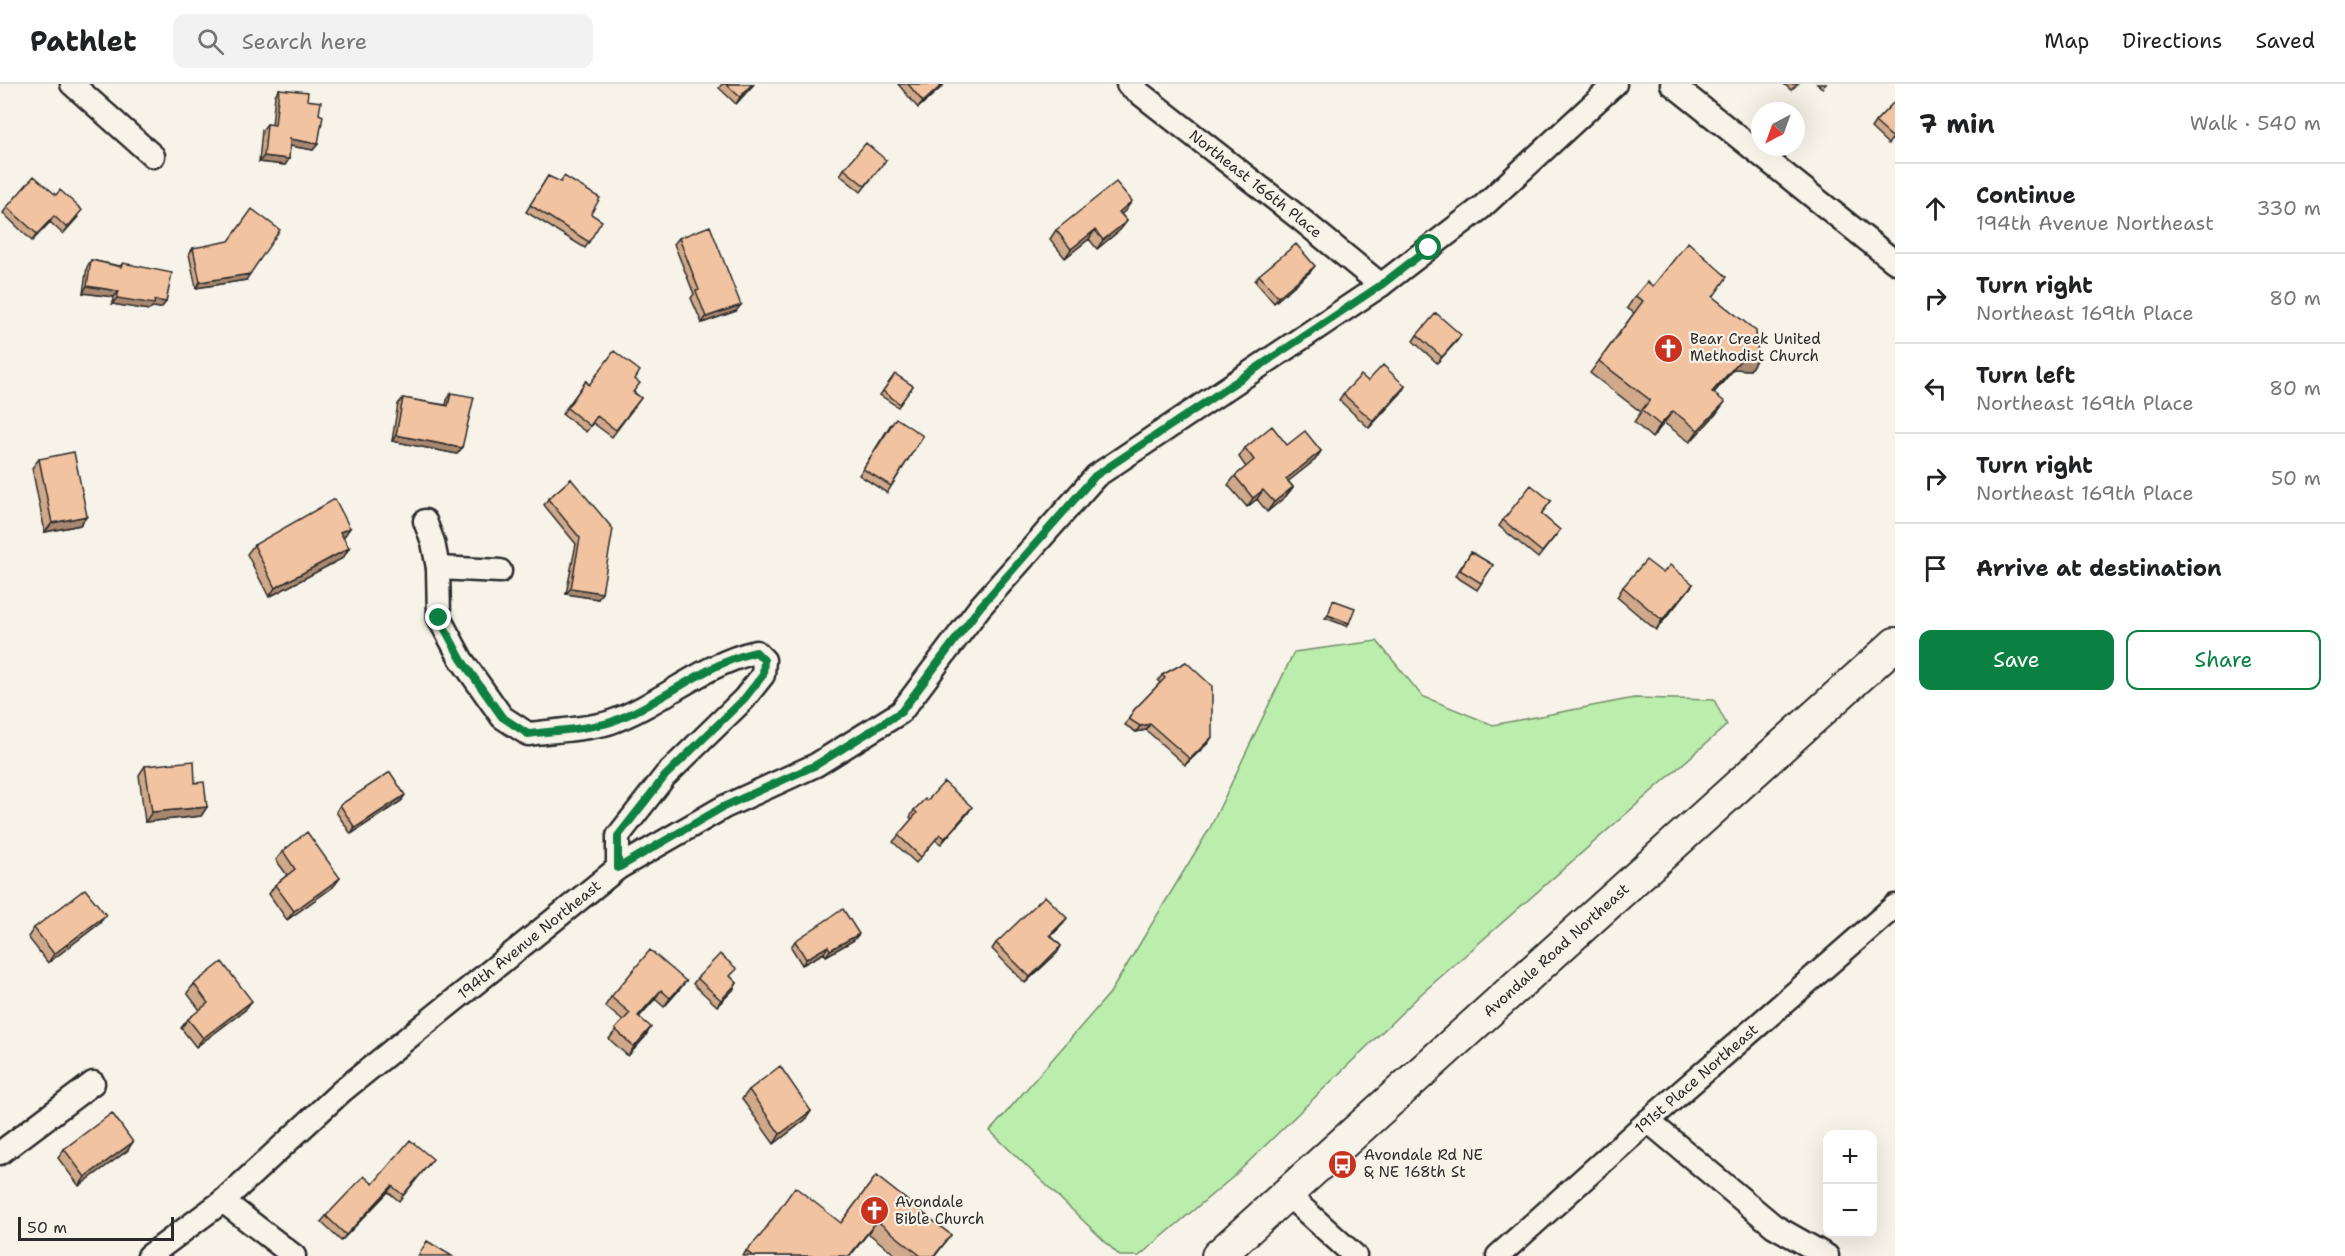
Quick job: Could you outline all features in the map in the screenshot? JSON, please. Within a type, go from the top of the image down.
[{"type":"main road","name":"Avondale Road Northeast","points":[[1218,1256],[1895,644]]},
{"type":"street","points":[[72,84],[153,156]]},
{"type":"street","name":"Northeast 166th Place","points":[[1128,84],[1298,216],[1381,285]]},
{"type":"street","name":"194th Avenue Northeast","points":[[149,1256],[223,1201],[342,1091],[618,868],[723,807],[816,765],[901,712],[980,607],[1095,476],[1381,285],[1481,208],[1615,84]]},
{"type":"street","points":[[1672,84],[1895,262]]},
{"type":"street","points":[[425,521],[433,542],[438,568],[439,618],[461,659],[502,717],[528,734],[609,723],[655,701],[734,657],[756,652],[764,660],[763,675],[744,699],[665,776],[618,836],[618,868]]},
{"type":"street","points":[[438,568],[500,571]]},
{"type":"street","name":"191st Place Northeast","points":[[1498,1256],[1648,1121],[1895,906]]},
{"type":"street","points":[[0,1153],[93,1083]]},
{"type":"street","points":[[1648,1121],[1774,1226],[1827,1256]]},
{"type":"street","points":[[1288,1195],[1355,1256]]},
{"type":"street","points":[[223,1201],[294,1256]]},
{"type":"green space","points":[[1377,641],[1422,696],[1493,725],[1634,698],[1714,700],[1727,725],[1420,995],[1233,1177],[1139,1256],[1120,1256],[990,1131],[1110,993],[1210,828],[1294,652]]},
{"type":"building","points":[[726,84],[752,84],[740,97]]},
{"type":"building","points":[[908,84],[943,84],[923,102]]},
{"type":"building","points":[[279,89],[308,92],[307,100],[321,102],[319,114],[323,116],[318,144],[290,139],[289,159],[264,156],[267,124],[275,125]]},
{"type":"building","points":[[1895,101],[1895,134],[1892,137],[1875,122]]},
{"type":"building","points":[[866,143],[886,160],[865,186],[844,169]]},
{"type":"building","points":[[34,176],[56,195],[60,190],[82,210],[67,228],[54,216],[37,234],[7,207]]},
{"type":"building","points":[[548,176],[561,182],[564,176],[600,198],[591,214],[602,221],[589,242],[530,205]]},
{"type":"building","points":[[1116,182],[1132,201],[1119,212],[1127,221],[1103,240],[1095,230],[1071,249],[1056,230]]},
{"type":"building","points":[[252,209],[280,230],[250,274],[200,282],[193,248],[229,241]]},
{"type":"building","points":[[710,226],[741,305],[706,317],[696,291],[699,290],[679,238]]},
{"type":"building","name":"Bear Creek United Methodist Church","points":[[1688,242],[1727,277],[1713,297],[1756,331],[1758,357],[1743,357],[1712,392],[1725,402],[1698,430],[1673,411],[1660,425],[1642,410],[1650,400],[1599,361],[1643,301],[1635,296],[1647,282],[1653,286]]},
{"type":"building","points":[[1296,244],[1315,266],[1278,297],[1259,275]]},
{"type":"building","points":[[91,260],[121,267],[123,263],[172,273],[166,302],[155,300],[154,304],[117,298],[119,291],[87,286]]},
{"type":"building","points":[[1436,313],[1461,335],[1442,357],[1417,335]]},
{"type":"building","points":[[614,351],[640,371],[635,379],[640,383],[633,392],[641,398],[616,430],[597,416],[590,426],[567,408],[586,381],[589,385]]},
{"type":"building","points":[[1383,365],[1405,386],[1373,421],[1343,394],[1361,375],[1368,381]]},
{"type":"building","points":[[895,374],[913,386],[900,404],[883,391]]},
{"type":"building","points":[[451,393],[474,397],[462,448],[396,435],[403,398],[448,406]]},
{"type":"building","points":[[896,418],[923,436],[891,486],[863,469]]},
{"type":"building","points":[[1272,426],[1287,445],[1305,431],[1321,451],[1286,479],[1293,487],[1274,502],[1263,490],[1253,498],[1235,476],[1254,460],[1245,448]]},
{"type":"building","points":[[74,452],[87,516],[52,523],[39,459]]},
{"type":"building","points":[[571,479],[613,529],[602,593],[571,588],[580,538],[548,499]]},
{"type":"building","points":[[1531,485],[1551,501],[1541,514],[1560,530],[1542,552],[1503,520]]},
{"type":"building","points":[[335,499],[350,528],[340,532],[349,548],[275,588],[254,545]]},
{"type":"building","points":[[1471,552],[1493,565],[1481,583],[1460,570]]},
{"type":"building","points":[[1646,560],[1663,573],[1670,565],[1693,584],[1662,620],[1623,587]]},
{"type":"building","points":[[1333,600],[1355,608],[1349,623],[1328,615]]},
{"type":"building","points":[[1186,662],[1212,686],[1212,737],[1190,759],[1150,724],[1140,726],[1129,719],[1134,710],[1165,678],[1162,675]]},
{"type":"building","points":[[194,761],[195,783],[204,782],[207,807],[152,812],[145,766]]},
{"type":"building","points":[[390,772],[405,795],[355,828],[340,805]]},
{"type":"building","points":[[944,782],[972,807],[945,838],[940,834],[921,857],[898,835],[917,813],[914,810],[925,799],[927,801]]},
{"type":"building","points":[[307,832],[340,878],[294,911],[275,885],[295,869],[283,851]]},
{"type":"building","points":[[85,889],[106,915],[54,954],[34,928]]},
{"type":"building","points":[[1045,896],[1067,918],[1050,935],[1061,946],[1030,977],[996,943]]},
{"type":"building","points":[[843,909],[859,934],[830,950],[828,946],[806,959],[795,941]]},
{"type":"building","points":[[650,950],[686,981],[670,998],[661,990],[638,1016],[651,1027],[634,1047],[615,1029],[630,1013],[611,997]]},
{"type":"building","points":[[720,954],[737,969],[730,976],[737,983],[721,1000],[697,978]]},
{"type":"building","points":[[222,962],[252,1001],[203,1038],[188,1019],[208,1003],[194,984]]},
{"type":"building","points":[[780,1066],[811,1111],[780,1134],[749,1090]]},
{"type":"building","points":[[112,1113],[133,1142],[85,1177],[64,1149]]},
{"type":"building","points":[[410,1140],[433,1159],[403,1195],[392,1186],[346,1235],[326,1216],[364,1176],[373,1184]]},
{"type":"building","name":"Avondale Bible Church","points":[[876,1176],[951,1235],[934,1256],[921,1256],[877,1221],[849,1256],[753,1256],[746,1251],[761,1235],[795,1187],[841,1223]]},
{"type":"building","points":[[427,1241],[452,1256],[418,1256]]},
{"type":"place","name":"Bear Creek United Methodist Church","points":[[1669,348]]},
{"type":"place","name":"Avondale Rd NE & NE 168th St","points":[[1343,1164]]},
{"type":"place","name":"Avondale Bible Church","points":[[874,1211]]},
{"type":"route","points":[[439,618],[461,659],[502,717],[528,734],[609,723],[655,701],[734,657],[756,652],[764,660],[763,675],[744,699],[665,776],[618,836],[618,868],[723,807],[816,765],[901,712],[980,607],[1095,476],[1381,285],[1429,248]]}]
